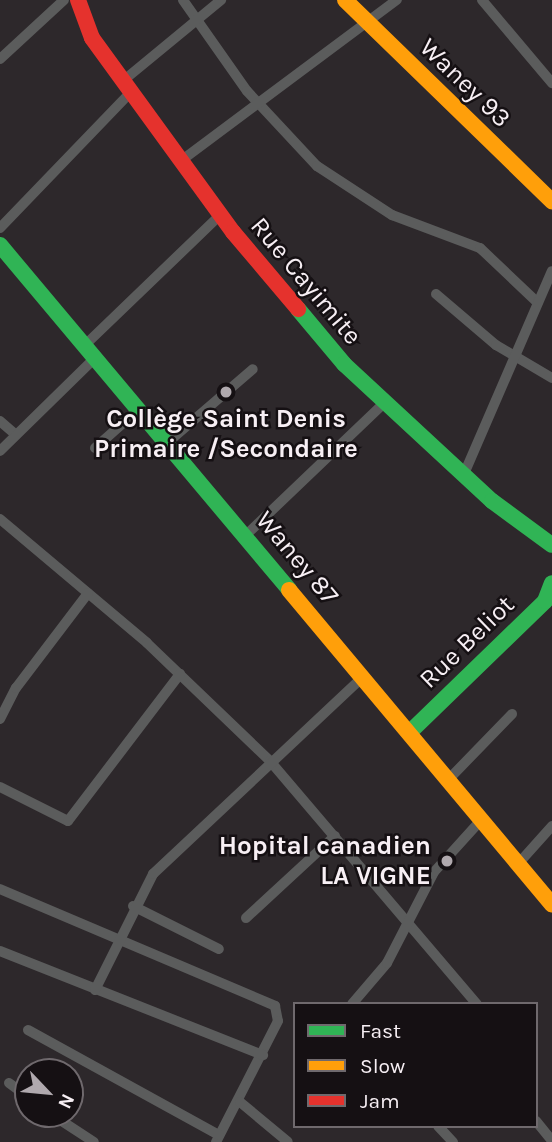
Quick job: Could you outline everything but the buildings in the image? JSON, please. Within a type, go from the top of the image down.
[{"type":"street","points":[[0,59],[64,0]]},
{"type":"street","name":"Rue Cayimite","points":[[78,0],[92,38],[221,214],[382,405],[552,545]]},
{"type":"street","points":[[183,0],[196,23],[260,107],[317,166],[392,215],[480,248],[537,302]]},
{"type":"street","points":[[0,228],[128,86],[221,0]]},
{"type":"street","name":"Waney 93","points":[[345,0],[552,201]]},
{"type":"street","points":[[182,160],[260,107],[370,25],[397,0]]},
{"type":"street","points":[[482,0],[552,83]]},
{"type":"street","points":[[0,451],[89,352],[221,214]]},
{"type":"street","name":"Waney 87","points":[[0,245],[246,535],[552,905]]},
{"type":"street","points":[[464,474],[552,271]]},
{"type":"street","points":[[436,294],[515,356],[552,378]]},
{"type":"street","points":[[167,443],[253,369]]},
{"type":"street","points":[[246,535],[382,405]]},
{"type":"street","points":[[95,448],[139,409]]},
{"type":"street","points":[[0,421],[16,435]]},
{"type":"street","points":[[0,519],[180,674],[270,761],[475,1002]]},
{"type":"street","name":"Rue Beliot","points":[[410,732],[545,601],[552,583]]},
{"type":"street","points":[[0,719],[16,688],[88,593]]},
{"type":"street","points":[[0,787],[68,821],[180,674]]},
{"type":"street","points":[[95,990],[133,906],[153,874],[270,761],[364,677]]},
{"type":"street","points":[[447,780],[512,714]]},
{"type":"street","points":[[354,1002],[387,963],[435,872],[481,820]]},
{"type":"street","points":[[518,864],[552,827]]},
{"type":"street","points":[[246,918],[335,836]]},
{"type":"street","points":[[0,889],[275,1006],[278,1021],[240,1102],[218,1139],[28,1030]]},
{"type":"street","points":[[133,906],[219,948]]},
{"type":"street","points":[[0,951],[263,1055]]},
{"type":"street","points":[[9,1083],[14,1087]]},
{"type":"street","points":[[240,1102],[288,1142]]},
{"type":"street","points":[[538,1124],[552,1141]]},
{"type":"street","points":[[72,1128],[94,1142]]},
{"type":"street","points":[[440,1128],[453,1142]]},
{"type":"traffic: fast","points":[[0,245],[289,590]]},
{"type":"traffic: fast","points":[[298,309],[344,364],[492,501],[552,545]]},
{"type":"traffic: fast","points":[[410,732],[545,601],[552,583]]},
{"type":"traffic: slow","points":[[345,0],[552,201]]},
{"type":"traffic: slow","points":[[289,590],[552,905]]},
{"type":"traffic: jam","points":[[78,0],[92,38],[233,232],[298,309]]},
{"type":"place","name":"Collège Saint Denis Primaire /Secondaire","points":[[226,392]]},
{"type":"place","name":"Hopital canadien LA VIGNE","points":[[447,861]]}]
